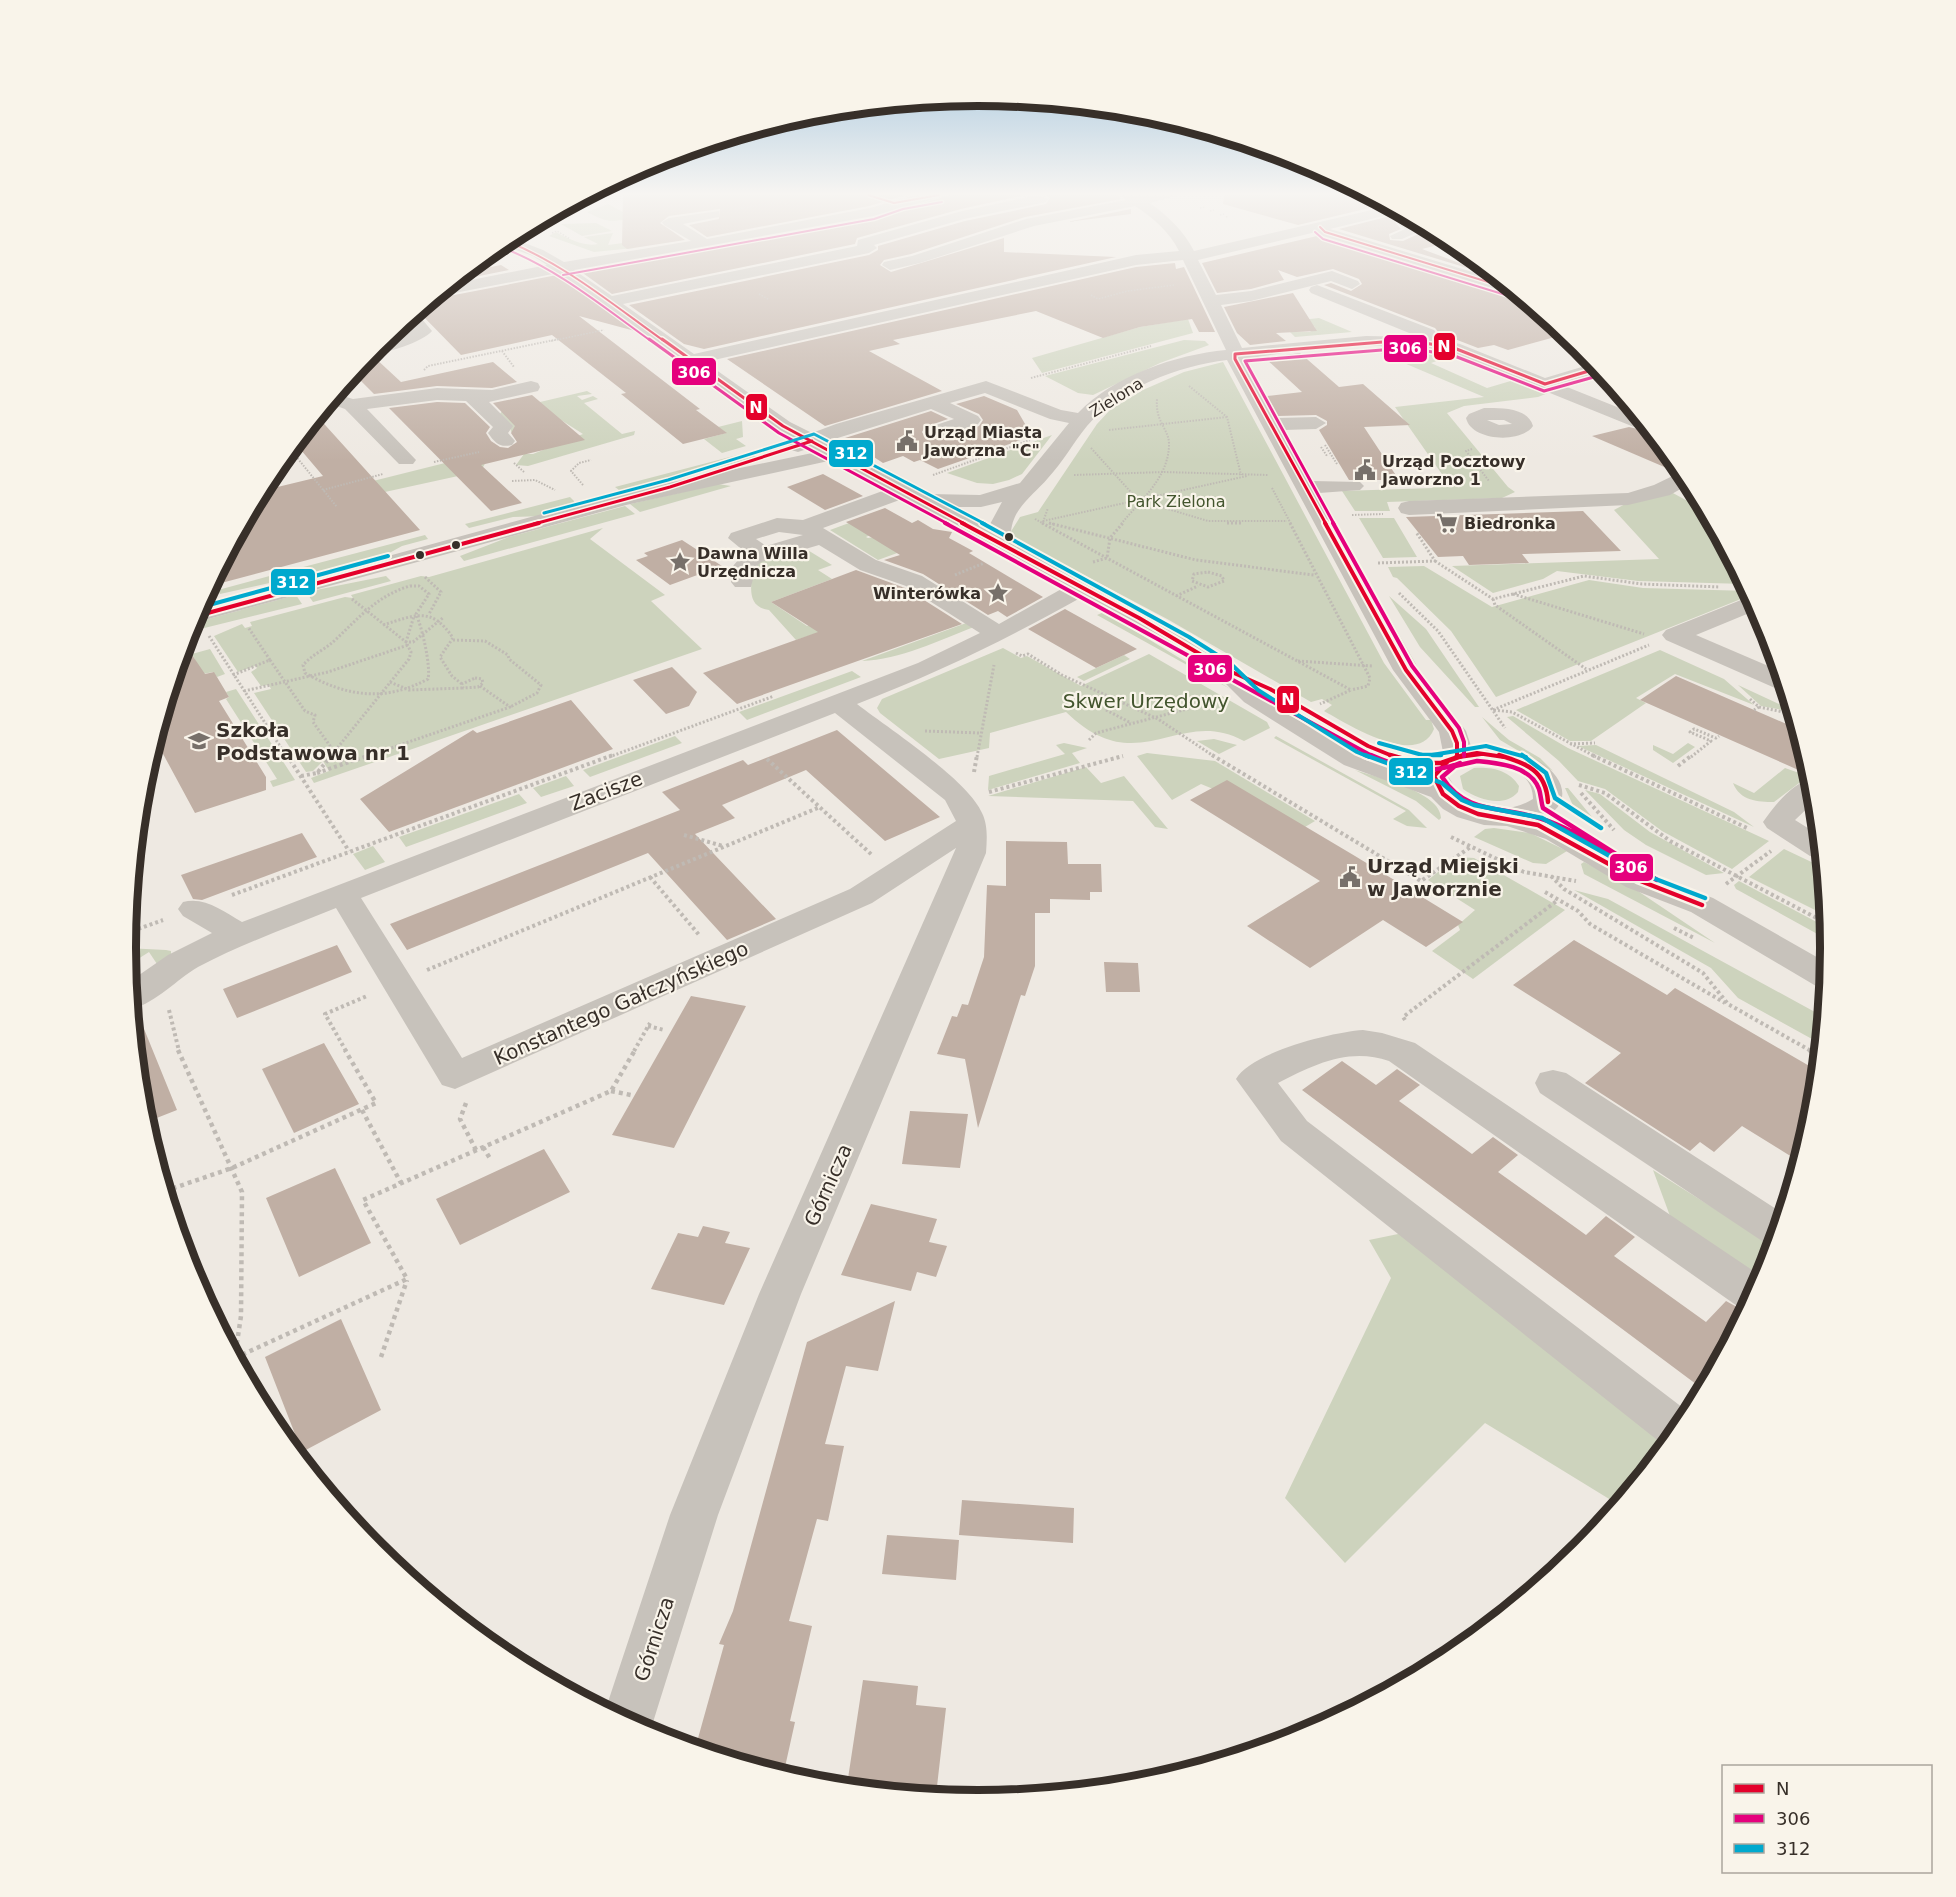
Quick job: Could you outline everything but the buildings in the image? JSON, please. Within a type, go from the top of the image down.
[{"type":"street","points":[[456,288],[479,284]]},
{"type":"street","points":[[583,284],[783,426],[820,437],[834,454],[1083,587],[1225,669],[1253,696],[1354,759],[1445,770],[1477,753],[1499,755],[1520,762],[1536,772],[1548,793],[1576,822],[1656,870],[1711,897],[1819,972]]},
{"type":"street","points":[[609,302],[694,284]]},
{"type":"street","points":[[691,360],[1037,284]]},
{"type":"street","points":[[1203,284],[1235,353],[1235,359],[1406,670],[1452,731],[1457,743],[1445,770],[1458,806],[1492,817],[1512,818],[1535,813],[1548,793]]},
{"type":"street","points":[[1211,301],[1251,296],[1301,284],[1414,338],[1451,328]]},
{"type":"street","points":[[921,291],[939,306]]},
{"type":"street","points":[[393,343],[423,331],[416,322]]},
{"type":"street","points":[[1369,328],[1441,344],[1470,354],[1450,362],[1495,380],[1522,375],[1633,420]]},
{"type":"street","name":"Zielona","points":[[1000,542],[999,520],[1026,488],[1038,478],[1082,419],[1117,393],[1168,368],[1190,361],[1235,353],[1414,338]]},
{"type":"street","points":[[1545,384],[1590,371]]},
{"type":"street","points":[[338,401],[352,405],[437,394],[492,396],[531,387]]},
{"type":"street","points":[[201,623],[670,487],[820,437],[986,387],[1057,415],[1082,419]]},
{"type":"street","points":[[471,395],[503,426],[498,433],[497,445]]},
{"type":"street","points":[[1516,417],[1581,399]]},
{"type":"street","points":[[932,402],[971,420]]},
{"type":"street","points":[[352,405],[406,460]]},
{"type":"street","points":[[934,432],[971,420]]},
{"type":"street","points":[[1272,424],[1316,423]]},
{"type":"street","points":[[670,487],[834,454]]},
{"type":"street","points":[[1307,487],[1342,480]]},
{"type":"street","points":[[1404,515],[1507,505],[1628,499],[1662,490],[1678,481]]},
{"type":"street","points":[[743,582],[745,566],[753,557],[754,538],[813,532],[914,495],[981,501],[1026,488]]},
{"type":"street","points":[[813,532],[868,565],[914,581],[1005,642]]},
{"type":"street","name":"Zacisze","points":[[138,993],[180,963],[214,945],[838,702],[927,668],[1005,642],[1083,587]]},
{"type":"street","points":[[1675,635],[1747,605]]},
{"type":"street","points":[[1675,635],[1775,678]]},
{"type":"street","points":[[838,702],[935,776],[968,809],[976,809]]},
{"type":"street","points":[[1806,794],[1789,807],[1778,822],[1813,844]]},
{"type":"street","name":"Konstantego Gałczyńskiego","points":[[343,894],[455,1076],[861,896],[976,809]]},
{"type":"street","name":"Górnicza","points":[[631,1715],[694,1515],[780,1294],[949,910],[971,853],[976,809]]},
{"type":"street","points":[[1512,818],[1557,833],[1637,880],[1711,897]]},
{"type":"street","points":[[194,909],[240,935]]},
{"type":"street","points":[[1671,1425],[1294,1131],[1254,1079],[1320,1048],[1346,1042],[1379,1043],[1402,1052],[1747,1290]]},
{"type":"street","points":[[1553,1083],[1772,1227]]},
{"type":"path","points":[[762,296],[768,299]]},
{"type":"path","points":[[422,372],[429,366],[604,329]]},
{"type":"path","points":[[1044,374],[1105,357]]},
{"type":"path","points":[[1190,361],[1202,370],[1198,377],[1186,383],[1227,417],[1241,474]]},
{"type":"path","points":[[1107,558],[1110,538],[1138,500],[1164,472],[1169,442],[1156,409],[1160,391]]},
{"type":"path","points":[[1100,431],[1227,417]]},
{"type":"path","points":[[933,475],[1031,440],[995,423],[971,420]]},
{"type":"path","points":[[438,461],[497,445]]},
{"type":"path","points":[[1327,456],[1320,445],[1325,445],[1342,480],[1352,515],[1358,525]]},
{"type":"path","points":[[1090,447],[1138,500],[1208,521],[1231,523],[1287,521]]},
{"type":"path","points":[[1475,448],[1466,451],[1507,505]]},
{"type":"path","points":[[296,456],[337,507]]},
{"type":"path","points":[[588,489],[571,471],[579,463],[591,460]]},
{"type":"path","points":[[514,461],[514,465],[524,472]]},
{"type":"path","points":[[1071,475],[1164,472],[1276,476]]},
{"type":"path","points":[[1043,522],[1251,474]]},
{"type":"path","points":[[1265,475],[1314,575],[1370,678],[1368,686],[1351,690],[1314,707]]},
{"type":"path","points":[[512,481],[523,478],[541,480],[561,495]]},
{"type":"path","points":[[1025,515],[1043,522],[1219,564],[1314,575]]},
{"type":"path","points":[[1352,515],[1404,515],[1435,561],[1493,599],[1495,605],[1587,670]]},
{"type":"path","points":[[1043,522],[1351,690]]},
{"type":"path","points":[[1372,554],[1382,570]]},
{"type":"path","points":[[1377,563],[1435,561]]},
{"type":"path","points":[[954,575],[986,563]]},
{"type":"path","points":[[1214,572],[1219,564]]},
{"type":"path","points":[[1214,572],[1224,579],[1222,584],[1209,587],[1198,585],[1191,578],[1194,574],[1214,572]]},
{"type":"path","points":[[422,574],[441,592],[429,614]]},
{"type":"path","points":[[1493,599],[1584,576],[1642,584],[1724,587]]},
{"type":"path","points":[[1176,596],[1198,585]]},
{"type":"path","points":[[1392,585],[1438,631],[1493,710],[1512,712],[1569,744],[1749,829]]},
{"type":"path","points":[[407,644],[415,616],[429,597],[429,594],[419,586],[389,592],[364,609],[332,643],[306,661],[303,669],[313,677],[342,692],[366,697],[418,685],[430,675],[425,657],[424,632],[415,616]]},
{"type":"path","points":[[1513,594],[1647,635],[1675,635]]},
{"type":"path","points":[[317,773],[377,696],[410,659],[411,652],[407,644],[346,595]]},
{"type":"path","points":[[301,776],[344,765],[510,707],[537,693],[541,685],[509,659],[508,655],[500,652],[488,642],[453,640],[429,614],[383,625]]},
{"type":"path","points":[[244,691],[313,677],[413,642],[444,617]]},
{"type":"path","points":[[245,621],[305,711],[315,715],[313,722],[344,765]]},
{"type":"path","points":[[200,626],[350,851]]},
{"type":"path","points":[[1493,710],[1675,635]]},
{"type":"path","points":[[453,640],[440,657],[452,676],[462,686]]},
{"type":"path","points":[[1005,642],[1022,656],[1028,654],[1062,675],[1153,717],[1421,881],[1472,845]]},
{"type":"path","points":[[233,675],[270,660]]},
{"type":"path","points":[[1296,660],[1363,666]]},
{"type":"path","points":[[974,776],[994,662]]},
{"type":"path","points":[[390,682],[407,689],[462,686],[470,689],[483,683],[482,679],[475,678],[462,686]]},
{"type":"path","points":[[480,686],[510,707]]},
{"type":"path","points":[[137,930],[783,692]]},
{"type":"path","points":[[1089,740],[1096,733],[1223,699]]},
{"type":"path","points":[[1754,710],[1758,706],[1785,712]]},
{"type":"path","points":[[1106,710],[1131,723]]},
{"type":"path","points":[[1678,766],[1711,741],[1690,732],[1694,729],[1716,738],[1719,736]]},
{"type":"path","points":[[1569,744],[1595,743]]},
{"type":"path","points":[[762,754],[880,862]]},
{"type":"path","points":[[976,809],[1123,756]]},
{"type":"path","points":[[1548,793],[1580,785],[1605,793],[1661,835],[1819,919]]},
{"type":"path","points":[[419,973],[820,807]]},
{"type":"path","points":[[684,835],[723,847]]},
{"type":"path","points":[[1448,836],[1472,845],[1524,872],[1551,876],[1564,889],[1703,973],[1728,1004]]},
{"type":"path","points":[[1711,897],[1770,852]]},
{"type":"path","points":[[650,877],[706,942]]},
{"type":"path","points":[[1545,892],[1578,911],[1590,924],[1814,1052]]},
{"type":"path","points":[[1409,1027],[1403,1017],[1558,900]]},
{"type":"path","points":[[172,1189],[232,1168],[376,1103],[325,1014],[374,994]]},
{"type":"path","points":[[168,1008],[179,1052],[242,1192],[241,1316],[237,1347]]},
{"type":"path","points":[[611,1091],[653,1018]]},
{"type":"path","points":[[648,1026],[664,1030]]},
{"type":"path","points":[[381,1357],[407,1279],[363,1200],[611,1091],[631,1095]]},
{"type":"path","points":[[362,1110],[401,1183]]},
{"type":"path","points":[[483,1147],[490,1160]]},
{"type":"path","points":[[241,1355],[407,1279]]},
{"type":"green space","points":[[1319,318],[1352,332],[1295,337],[1290,332],[1310,332],[1315,328],[1314,326],[1306,326],[1301,320]]},
{"type":"green space","points":[[1188,319],[1193,333],[1042,373],[1032,358],[1140,327]]},
{"type":"green space","points":[[1184,340],[1205,341],[1209,345],[1160,363],[1093,395],[1078,393],[1045,376]]},
{"type":"green space","points":[[1385,346],[1409,346],[1454,355],[1431,363],[1487,388],[1514,380],[1548,393],[1538,397],[1464,406],[1447,413],[1508,487],[1515,492],[1502,498],[1387,502],[1390,511],[1355,511],[1342,491],[1433,488],[1429,482],[1446,480],[1395,407],[1484,397],[1371,349]]},
{"type":"green space","name":"Park Zielona","points":[[1223,362],[1384,663],[1426,720],[1431,720],[1434,729],[1426,740],[1413,745],[1398,744],[1365,733],[1324,711],[1332,705],[1322,699],[1311,702],[1169,620],[1012,537],[1010,533],[1020,517],[1038,512],[1097,424],[1110,410],[1143,390],[1184,372]]},
{"type":"green space","points":[[587,391],[592,394],[577,396],[582,400],[593,396],[598,399],[584,403],[622,434],[635,431],[634,435],[528,466],[516,465],[524,454],[533,454],[583,434],[561,420],[511,432],[510,425],[500,414],[502,411]]},
{"type":"green space","points":[[742,421],[743,437],[736,439],[746,446],[722,453],[704,439],[726,433],[718,427]]},
{"type":"green space","points":[[1052,435],[1022,474],[1009,480],[993,484],[977,483],[947,473]]},
{"type":"green space","points":[[749,452],[757,457],[623,493],[615,487]]},
{"type":"green space","points":[[473,456],[489,456],[481,471],[362,497],[352,504],[248,531],[261,509]]},
{"type":"green space","points":[[718,484],[731,486],[640,512],[630,504]]},
{"type":"green space","points":[[1671,492],[1692,503],[1737,584],[1638,581],[1557,571],[1543,579],[1493,593],[1452,566],[1659,559],[1614,510],[1629,502]]},
{"type":"green space","points":[[570,497],[574,501],[572,507],[545,516],[513,517],[469,528],[465,524]]},
{"type":"green space","points":[[625,506],[635,514],[464,561],[460,556],[509,537]]},
{"type":"green space","points":[[1359,518],[1394,518],[1417,557],[1383,558]]},
{"type":"green space","points":[[849,523],[870,535],[866,537],[874,537],[900,552],[878,560],[830,530]]},
{"type":"green space","points":[[603,528],[590,539],[665,595],[651,601],[702,649],[314,783],[311,778],[329,771],[323,761],[313,771],[306,772],[254,693],[271,689],[269,685],[261,686],[251,672],[257,668],[255,666],[238,672],[214,636],[242,624],[245,628],[252,626],[250,622],[345,597],[353,598],[351,595],[421,576],[429,577]]},
{"type":"green space","points":[[425,535],[428,539],[402,546],[375,561],[304,580],[292,570]]},
{"type":"green space","points":[[806,549],[832,565],[818,570],[832,579],[771,602],[807,626],[892,593],[829,629],[796,640],[769,610],[757,605],[753,600],[752,575],[753,568],[767,556]]},
{"type":"green space","points":[[1424,566],[1492,607],[1589,580],[1643,588],[1740,591],[1743,598],[1496,697],[1451,631],[1397,578],[1393,577],[1388,567]]},
{"type":"green space","points":[[284,572],[287,579],[220,594],[218,590]]},
{"type":"green space","points":[[386,576],[391,581],[313,602],[306,592]]},
{"type":"green space","points":[[296,595],[302,604],[199,629],[202,621]]},
{"type":"green space","points":[[1389,596],[1426,629],[1479,707],[1475,707],[1420,647]]},
{"type":"green space","points":[[1104,612],[1232,690],[1097,615]]},
{"type":"green space","points":[[969,622],[974,627],[919,648],[891,657],[862,661]]},
{"type":"green space","name":"Skwer Urzędowy","points":[[1003,648],[1021,658],[1027,656],[1081,686],[1149,654],[1267,722],[1270,728],[1244,741],[1220,732],[1199,731],[1137,743],[1115,741],[1092,732],[1066,712],[990,733],[989,748],[939,759],[880,713],[877,708],[882,699]]},
{"type":"green space","points":[[210,649],[225,674],[217,677],[213,672],[203,674],[192,654]]},
{"type":"green space","points":[[1660,650],[1724,679],[1754,705],[1675,674],[1636,698],[1646,703],[1591,741],[1570,741],[1516,710]]},
{"type":"green space","points":[[1124,655],[1130,659],[1084,681],[1077,677]]},
{"type":"green space","points":[[852,671],[861,677],[747,720],[739,712]]},
{"type":"green space","points":[[1738,685],[1783,706],[1785,710],[1761,706]]},
{"type":"green space","points":[[236,689],[295,780],[273,787],[270,781],[277,779],[226,699],[229,697],[226,692]]},
{"type":"green space","points":[[1513,716],[1568,748],[1769,841],[1732,869],[1662,831],[1605,789],[1578,781],[1559,761],[1507,717]]},
{"type":"green space","points":[[1482,717],[1509,740],[1540,758],[1553,771],[1500,740]]},
{"type":"green space","points":[[675,736],[682,743],[590,777],[583,770]]},
{"type":"green space","points":[[1276,736],[1409,810],[1427,828],[1407,826],[1393,819],[1406,811],[1274,738]]},
{"type":"green space","points":[[1214,739],[1237,745],[1219,754],[1197,741]]},
{"type":"green space","points":[[1064,743],[1087,748],[1072,753],[1080,763],[988,790],[989,776],[1065,754],[1056,745]]},
{"type":"green space","points":[[1688,743],[1695,747],[1673,763],[1653,750],[1653,745],[1673,754]]},
{"type":"green space","points":[[1596,745],[1734,812],[1754,827],[1578,746]]},
{"type":"green space","points":[[1147,753],[1215,761],[1315,821],[1305,827],[1201,784],[1172,800],[1137,756]]},
{"type":"green space","points":[[1086,767],[1101,783],[1124,776],[1168,829],[1155,827],[1133,801],[988,796]]},
{"type":"green space","points":[[1474,768],[1494,769],[1505,773],[1519,786],[1518,792],[1506,800],[1499,801],[1491,801],[1469,793],[1463,789],[1460,776]]},
{"type":"green space","points":[[1785,768],[1802,774],[1803,780],[1774,802],[1756,801],[1745,797],[1740,794],[1733,783],[1754,793]]},
{"type":"green space","points":[[1355,770],[1391,781],[1419,793],[1431,801],[1438,809],[1441,818],[1439,820],[1416,801]]},
{"type":"green space","points":[[566,776],[574,786],[541,797],[533,788]]},
{"type":"green space","points":[[1565,788],[1568,788],[1602,829],[1576,812]]},
{"type":"green space","points":[[1585,790],[1600,794],[1650,832],[1724,873],[1706,875],[1646,845],[1624,830]]},
{"type":"green space","points":[[519,794],[527,803],[406,847],[399,837]]},
{"type":"green space","points":[[1485,829],[1530,833],[1567,851],[1546,864],[1533,863],[1474,837]]},
{"type":"green space","points":[[373,846],[385,862],[365,870],[353,854]]},
{"type":"green space","points":[[1784,849],[1815,864],[1819,912],[1749,877]]},
{"type":"green space","points":[[1457,857],[1474,858],[1565,910],[1473,979],[1432,951],[1460,930],[1458,925],[1475,910],[1428,880]]},
{"type":"green space","points":[[1584,862],[1629,885],[1715,943],[1584,874],[1581,864]]},
{"type":"green space","points":[[1739,881],[1819,923],[1820,935],[1736,889],[1734,885]]},
{"type":"green space","points":[[1574,890],[1608,899],[1817,1013],[1815,1040],[1738,998],[1711,968]]},
{"type":"green space","points":[[136,949],[166,950],[171,951],[171,954],[157,964],[149,952],[136,960]]},
{"type":"green space","points":[[1653,1170],[1767,1241],[1755,1274],[1670,1216]]},
{"type":"green space","points":[[1403,1233],[1665,1434],[1613,1501],[1485,1423],[1345,1563],[1285,1498],[1391,1278],[1369,1240]]},
{"type":"transit line","name":"306","points":[[571,284],[779,433],[1135,625],[1221,675],[1267,696],[1364,752],[1387,762],[1418,771],[1443,770],[1460,763]]},
{"type":"transit line","name":"N","points":[[584,284],[783,426],[1139,618],[1225,669],[1270,689],[1368,746],[1418,763],[1441,763],[1457,756],[1477,753],[1499,755],[1520,762],[1536,772],[1547,784],[1548,802]]},
{"type":"transit line","name":"306","points":[[1468,284],[1509,296]]},
{"type":"transit line","name":"N","points":[[1457,756],[1457,743],[1452,731],[1406,670],[1235,359],[1235,354],[1407,340],[1454,348],[1545,384],[1590,371]]},
{"type":"transit line","name":"306","points":[[1464,756],[1464,742],[1459,728],[1412,666],[1245,361],[1407,348],[1452,355],[1544,391],[1595,377]]},
{"type":"transit line","name":"312","points":[[544,513],[668,480],[814,434],[927,492],[1189,637],[1230,663],[1258,690],[1357,752],[1442,783],[1462,800],[1474,805],[1542,818],[1640,873],[1705,898]]},
{"type":"transit line","name":"N","points":[[206,614],[670,487],[812,441]]},
{"type":"transit line","name":"312","points":[[210,605],[388,556]]},
{"type":"transit line","name":"312","points":[[1379,743],[1426,756],[1443,755],[1473,746],[1513,751],[1537,764],[1546,773],[1555,798],[1601,828]]},
{"type":"transit line","name":"N","points":[[1481,754],[1454,758],[1443,765],[1434,776],[1443,794],[1459,806],[1478,814],[1538,825],[1564,837],[1638,880],[1702,905]]},
{"type":"transit line","name":"306","points":[[1477,761],[1510,767],[1526,774],[1539,788],[1543,808],[1657,880],[1555,824],[1527,815],[1485,808],[1460,798],[1442,777],[1455,766],[1477,761]]},
{"type":"place","name":"Urząd Miasta Jaworzna \"C\"","points":[[907,441]]},
{"type":"place","name":"Urząd Pocztowy Jaworzno 1","points":[[1365,470]]},
{"type":"place","name":"Biedronka","points":[[1447,523]]},
{"type":"place","name":"Dawna Willa Urzędnicza","points":[[680,562]]},
{"type":"place","name":"Winterówka","points":[[998,593]]},
{"type":"place","name":"Szkoła Podstawowa nr 1","points":[[199,741]]},
{"type":"place","name":"Urząd Miejski w Jaworznie","points":[[1350,877]]}]
